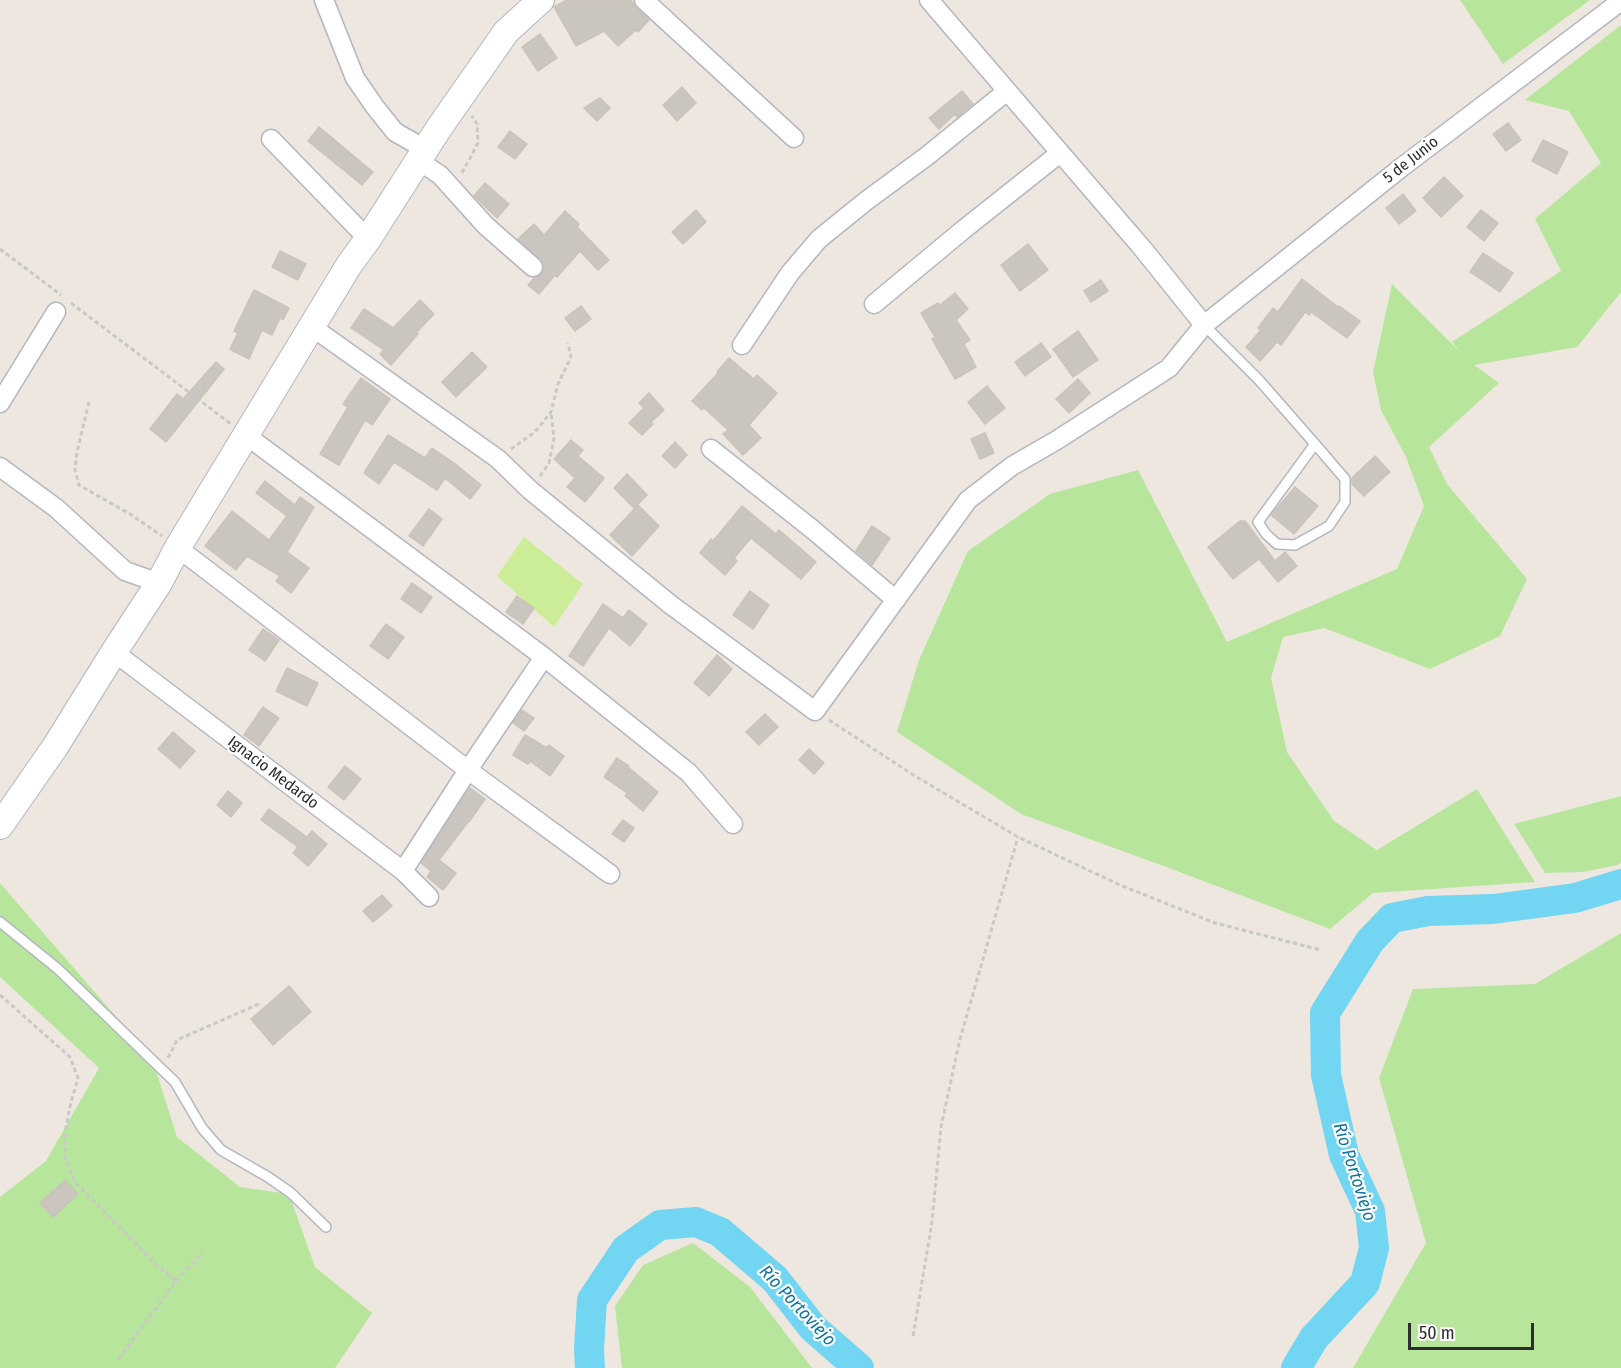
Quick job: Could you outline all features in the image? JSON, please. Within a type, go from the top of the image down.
[{"type":"street","points":[[324,0],[355,78],[375,107],[395,132],[422,155],[486,226],[533,267]]},
{"type":"street","points":[[0,825],[55,747],[159,584],[178,548],[349,265],[506,32],[541,0]]},
{"type":"street","points":[[644,0],[794,138]]},
{"type":"street","points":[[929,0],[1143,249],[1204,325]]},
{"type":"street","name":"5 de Junio","points":[[815,711],[968,500],[1012,466],[1169,368],[1204,325],[1402,166],[1621,1]]},
{"type":"street","points":[[742,345],[790,273],[819,239],[1007,91]]},
{"type":"street","points":[[271,139],[368,239]]},
{"type":"street","points":[[874,304],[1060,153]]},
{"type":"street","points":[[0,404],[56,312]]},
{"type":"street","points":[[312,327],[498,459],[530,490],[671,605],[815,711]]},
{"type":"street","points":[[247,436],[544,657],[689,773],[733,824]]},
{"type":"street","points":[[711,449],[812,529],[896,600]]},
{"type":"street","points":[[0,467],[56,508],[125,571],[159,584]]},
{"type":"street","points":[[178,548],[468,770],[609,874]]},
{"type":"street","name":"Ignacio Medardo","points":[[114,652],[403,871],[429,897]]},
{"type":"street","points":[[403,871],[544,657]]},
{"type":"lane","points":[[1204,325],[1259,380],[1315,444],[1345,479],[1346,502],[1329,526],[1295,545],[1277,544],[1258,522],[1315,444]]},
{"type":"lane","points":[[0,922],[58,969],[175,1082],[201,1128],[221,1150],[291,1193],[326,1227]]},
{"type":"path","points":[[457,103],[468,110],[477,124],[478,143],[463,171],[458,196]]},
{"type":"path","points":[[0,249],[247,436]]},
{"type":"path","points":[[530,490],[549,464],[554,438],[551,412],[558,384],[571,357],[568,343]]},
{"type":"path","points":[[89,402],[77,452],[75,470],[79,485],[130,514],[178,548]]},
{"type":"path","points":[[498,459],[535,432],[551,412]]},
{"type":"path","points":[[815,711],[915,776],[1018,837],[1120,885],[1215,923],[1321,950]]},
{"type":"path","points":[[914,1336],[933,1222],[941,1126],[960,1039],[1018,837]]},
{"type":"path","points":[[0,995],[70,1057],[78,1078],[65,1133],[65,1158],[75,1182],[158,1266],[176,1281]]},
{"type":"path","points":[[163,1070],[177,1040],[261,1003]]},
{"type":"path","points":[[117,1361],[176,1281],[203,1252]]},
{"type":"green space","points":[[1460,0],[1590,0],[1503,64]]},
{"type":"green space","points":[[1621,25],[1621,292],[1577,347],[1474,365],[1499,383],[1429,447],[1447,484],[1527,579],[1500,636],[1430,669],[1324,628],[1283,637],[1271,678],[1287,752],[1334,821],[1377,850],[1477,789],[1535,882],[1373,893],[1330,929],[1021,814],[897,732],[919,660],[968,551],[1050,494],[1138,470],[1227,642],[1397,569],[1424,506],[1406,457],[1381,410],[1373,372],[1392,284],[1461,353],[1452,342],[1561,271],[1535,219],[1601,163],[1569,111],[1525,100]]},
{"type":"green space","points":[[524,537],[583,584],[554,627],[497,576]]},
{"type":"green space","points":[[1621,796],[1621,862],[1618,865],[1583,872],[1545,873],[1514,824]]},
{"type":"green space","points":[[0,883],[152,1058],[177,1137],[240,1187],[289,1194],[315,1267],[372,1313],[335,1368],[0,1368],[0,1197],[46,1161],[99,1068],[0,977]]},
{"type":"green space","points":[[1621,933],[1621,1368],[1353,1368],[1426,1243],[1379,1078],[1413,989],[1535,984]]},
{"type":"green space","points":[[693,1243],[750,1287],[812,1368],[622,1368],[615,1306],[643,1265]]},
{"type":"building","points":[[567,0],[631,0],[649,20],[638,32],[636,30],[618,46],[604,31],[576,46],[554,7]]},
{"type":"building","points":[[540,34],[557,58],[538,71],[522,47]]},
{"type":"building","points":[[682,87],[696,103],[677,121],[663,105]]},
{"type":"building","points":[[962,91],[973,104],[957,117],[955,114],[939,129],[929,118]]},
{"type":"building","points":[[600,98],[610,108],[597,121],[584,108]]},
{"type":"building","points":[[1508,123],[1521,140],[1506,151],[1493,134]]},
{"type":"building","points":[[319,127],[373,172],[362,185],[308,141]]},
{"type":"building","points":[[510,131],[527,144],[515,159],[498,147]]},
{"type":"building","points":[[1543,140],[1568,152],[1557,174],[1532,161]]},
{"type":"building","points":[[1444,177],[1463,196],[1441,217],[1423,198]]},
{"type":"building","points":[[485,183],[509,204],[497,218],[474,196]]},
{"type":"building","points":[[1403,194],[1416,211],[1399,224],[1386,208]]},
{"type":"building","points":[[696,210],[706,222],[683,244],[672,232]]},
{"type":"building","points":[[1481,210],[1498,223],[1484,241],[1467,227]]},
{"type":"building","points":[[565,211],[609,260],[598,270],[580,251],[539,294],[528,285],[542,274],[543,263],[518,239],[534,224],[544,235]]},
{"type":"building","points":[[1028,244],[1048,270],[1020,291],[1001,265]]},
{"type":"building","points":[[280,251],[306,264],[298,280],[272,267]]},
{"type":"building","points":[[1483,253],[1513,273],[1500,292],[1470,272]]},
{"type":"building","points":[[1302,279],[1360,321],[1347,338],[1311,312],[1309,315],[1305,312],[1281,345],[1277,342],[1260,361],[1246,347],[1261,330],[1258,328],[1273,308],[1278,312]]},
{"type":"building","points":[[1101,280],[1108,291],[1091,302],[1084,291]]},
{"type":"building","points":[[254,290],[289,308],[283,320],[280,318],[272,335],[262,330],[249,359],[230,349],[238,333],[234,331]]},
{"type":"building","points":[[955,293],[968,309],[956,320],[970,340],[964,344],[976,367],[955,379],[932,339],[935,337],[921,313],[938,303],[940,305]]},
{"type":"building","points":[[420,300],[434,314],[391,365],[380,354],[384,350],[351,328],[364,309],[393,328]]},
{"type":"building","points":[[581,306],[591,319],[575,331],[565,318]]},
{"type":"building","points":[[1078,331],[1098,360],[1073,377],[1053,349]]},
{"type":"building","points":[[1041,343],[1051,357],[1025,376],[1015,362]]},
{"type":"building","points":[[472,352],[487,367],[456,397],[442,382]]},
{"type":"building","points":[[729,358],[754,379],[757,375],[777,393],[749,425],[761,438],[743,455],[723,434],[728,430],[704,408],[702,410],[692,401]]},
{"type":"building","points":[[216,362],[224,369],[166,442],[150,429],[177,394],[183,399]]},
{"type":"building","points":[[361,378],[390,399],[372,425],[365,420],[339,465],[320,454],[348,407],[343,404]]},
{"type":"building","points":[[1078,379],[1090,393],[1069,413],[1056,399]]},
{"type":"building","points":[[987,386],[1005,408],[985,424],[968,402]]},
{"type":"building","points":[[649,393],[664,410],[651,422],[653,424],[642,435],[629,423],[644,408],[639,403]]},
{"type":"building","points":[[985,433],[994,453],[980,459],[971,439]]},
{"type":"building","points":[[388,435],[425,458],[432,448],[481,485],[470,499],[445,478],[437,490],[394,462],[379,484],[364,473]]},
{"type":"building","points":[[571,440],[583,450],[578,456],[604,478],[585,502],[567,487],[575,478],[554,459]]},
{"type":"building","points":[[675,442],[687,455],[675,468],[662,456]]},
{"type":"building","points":[[1375,456],[1390,472],[1364,496],[1352,484],[1352,478]]},
{"type":"building","points":[[627,474],[647,495],[634,508],[614,488]]},
{"type":"building","points":[[265,481],[295,505],[300,497],[314,507],[287,552],[309,568],[291,593],[276,581],[280,576],[247,556],[236,570],[205,546],[232,511],[269,540],[287,516],[256,493]]},
{"type":"building","points":[[1295,487],[1318,506],[1294,534],[1271,515]]},
{"type":"building","points":[[638,505],[659,526],[632,556],[610,535]]},
{"type":"building","points":[[742,506],[776,534],[779,530],[816,562],[801,579],[751,538],[734,558],[737,561],[725,575],[700,553]]},
{"type":"building","points":[[429,509],[442,519],[423,546],[409,536]]},
{"type":"building","points":[[1240,521],[1245,521],[1275,561],[1285,552],[1297,566],[1278,582],[1259,559],[1233,579],[1208,547]]},
{"type":"building","points":[[872,526],[890,538],[872,565],[856,551]]},
{"type":"building","points":[[412,583],[432,597],[421,613],[401,599]]},
{"type":"building","points":[[750,591],[769,605],[753,629],[733,615]]},
{"type":"building","points":[[517,596],[534,608],[523,624],[506,612]]},
{"type":"building","points":[[603,604],[623,618],[629,610],[647,624],[630,646],[609,628],[583,666],[569,656]]},
{"type":"building","points":[[386,624],[404,637],[388,659],[370,646]]},
{"type":"building","points":[[263,629],[279,640],[265,661],[249,650]]},
{"type":"building","points":[[717,655],[732,669],[709,696],[694,683]]},
{"type":"building","points":[[287,668],[318,683],[307,706],[276,691]]},
{"type":"building","points":[[263,707],[279,718],[259,746],[244,735]]},
{"type":"building","points":[[522,710],[534,718],[524,731],[513,723]]},
{"type":"building","points":[[765,714],[778,727],[759,745],[746,732]]},
{"type":"building","points":[[173,732],[195,751],[180,768],[158,749]]},
{"type":"building","points":[[525,735],[547,748],[549,745],[564,756],[550,776],[530,761],[528,764],[513,755]]},
{"type":"building","points":[[809,749],[824,763],[814,774],[799,760]]},
{"type":"building","points":[[617,758],[658,792],[643,811],[625,796],[627,793],[604,777]]},
{"type":"building","points":[[345,766],[361,779],[344,800],[328,787]]},
{"type":"building","points":[[470,788],[485,799],[439,860],[456,873],[443,890],[427,877],[431,871],[421,863]]},
{"type":"building","points":[[228,791],[242,803],[231,817],[217,805]]},
{"type":"building","points":[[269,809],[307,837],[312,831],[327,844],[308,866],[293,853],[298,847],[261,820]]},
{"type":"building","points":[[623,820],[634,828],[624,842],[612,834]]},
{"type":"building","points":[[382,895],[392,906],[373,922],[363,911]]},
{"type":"building","points":[[289,986],[311,1012],[273,1045],[251,1019]]},
{"type":"building","points":[[65,1180],[78,1194],[53,1217],[40,1203]]},
{"type":"waterway","name":"Río Portoviejo","points":[[1296,1368],[1314,1338],[1365,1283],[1374,1248],[1370,1211],[1344,1155],[1326,1075],[1325,1013],[1370,941],[1392,918],[1428,911],[1493,909],[1575,898],[1621,884]]},
{"type":"waterway","name":"Río Portoviejo","points":[[590,1368],[592,1300],[626,1249],[660,1225],[696,1222],[720,1232],[775,1279],[813,1328],[859,1368]]}]
